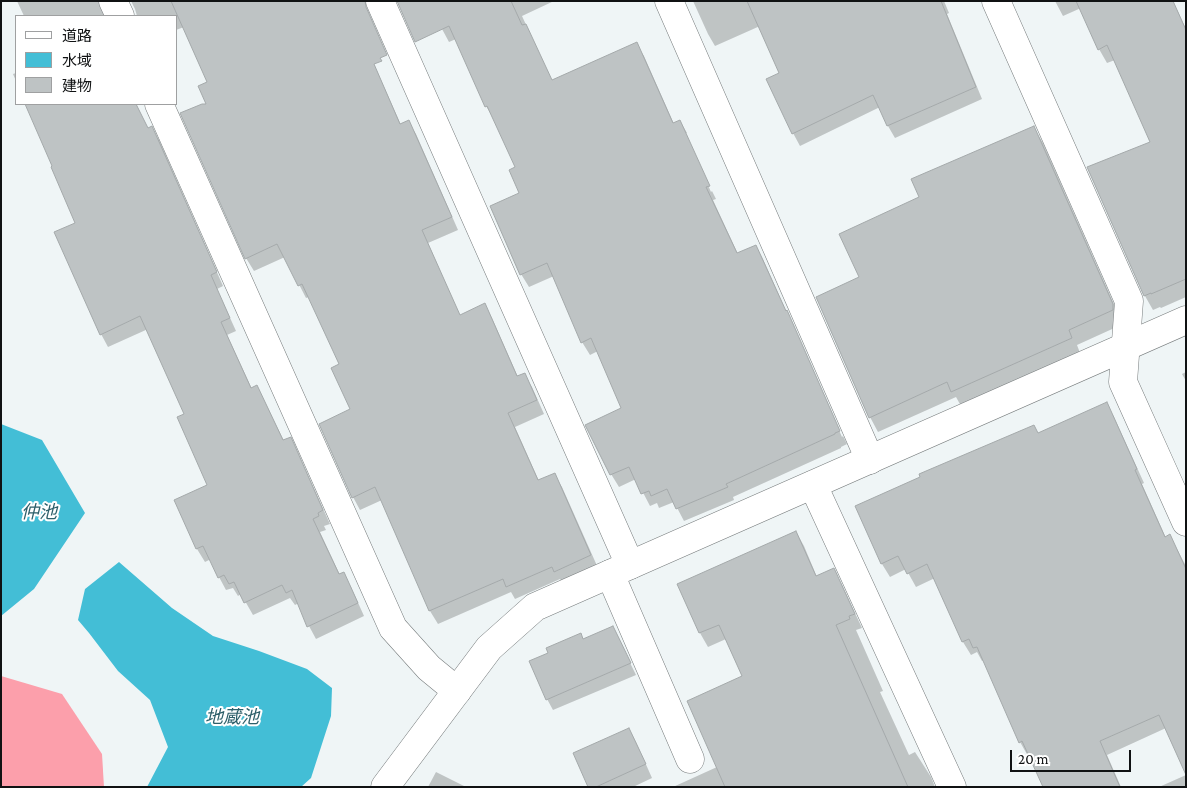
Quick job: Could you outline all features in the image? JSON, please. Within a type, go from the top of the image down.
[{"type":"street","points":[[113,1],[120,15]]},
{"type":"street","points":[[380,1],[620,570],[690,758]]},
{"type":"street","points":[[669,1],[870,460]]},
{"type":"street","points":[[996,1],[1129,301],[1123,382],[1186,522]]},
{"type":"street","points":[[159,105],[393,628],[429,668],[457,691]]},
{"type":"street","points":[[384,787],[489,648],[535,607],[1186,320]]},
{"type":"street","points":[[813,484],[952,787]]},
{"type":"shaded area","points":[[1,676],[62,694],[102,754],[104,787],[1,787]]},
{"type":"water","name":"仲池","points":[[1,424],[42,440],[85,513],[34,589],[1,616]]},
{"type":"water","name":"地蔵池","points":[[119,562],[172,608],[213,636],[307,669],[332,688],[331,716],[311,778],[301,787],[147,787],[168,747],[150,700],[118,671],[78,620],[85,589]]},
{"type":"building","points":[[171,1],[365,1],[387,55],[380,58],[382,61],[374,64],[400,124],[409,120],[452,217],[422,230],[460,315],[485,303],[517,376],[525,373],[537,400],[508,413],[538,480],[555,473],[591,555],[554,572],[552,567],[506,587],[503,579],[429,611],[375,487],[352,498],[319,424],[350,409],[331,368],[339,364],[302,284],[298,286],[277,244],[245,259],[180,113],[206,104],[198,86],[207,82]]},
{"type":"building","points":[[397,1],[511,1],[522,25],[526,24],[552,80],[637,42],[673,123],[680,120],[710,186],[706,187],[737,253],[756,245],[840,431],[726,484],[728,487],[676,509],[667,489],[651,496],[649,491],[641,494],[629,467],[610,475],[585,425],[621,408],[591,338],[581,343],[547,263],[520,275],[490,206],[519,193],[509,170],[515,167],[487,106],[485,107],[449,26],[415,42]]},
{"type":"building","points":[[747,1],[941,1],[976,87],[887,126],[873,95],[792,134],[766,79],[779,73]]},
{"type":"building","points":[[1076,1],[1173,1],[1186,30],[1186,279],[1144,296],[1087,167],[1150,142],[1107,45],[1098,50]]},
{"type":"building","points":[[25,105],[136,105],[148,128],[152,126],[217,272],[211,275],[230,318],[221,322],[251,388],[257,385],[283,440],[291,437],[323,510],[318,513],[319,516],[313,519],[339,574],[344,572],[358,603],[307,627],[292,590],[286,593],[282,585],[244,603],[234,582],[229,584],[224,575],[218,578],[203,546],[196,549],[174,500],[207,485],[177,417],[184,414],[140,316],[100,335],[54,232],[75,223]]},
{"type":"building","points":[[1034,126],[1113,304],[1113,310],[1069,330],[1072,338],[951,392],[947,382],[869,418],[816,297],[859,277],[839,234],[919,197],[911,179]]},
{"type":"building","points":[[1107,402],[1165,537],[1170,534],[1186,569],[1186,775],[1159,715],[1100,741],[1120,787],[1043,787],[1022,741],[1019,743],[977,647],[973,648],[969,639],[962,642],[927,564],[907,574],[898,556],[881,564],[855,506],[920,477],[919,474],[1034,425],[1038,433]]},
{"type":"building","points":[[796,531],[816,576],[834,568],[855,614],[849,616],[850,619],[836,625],[908,787],[725,787],[687,701],[742,676],[719,625],[699,633],[677,584]]},
{"type":"building","points":[[613,626],[631,663],[546,700],[529,661],[548,653],[546,648],[581,633],[583,639]]},
{"type":"building","points":[[629,728],[646,764],[596,787],[588,787],[573,753]]}]
